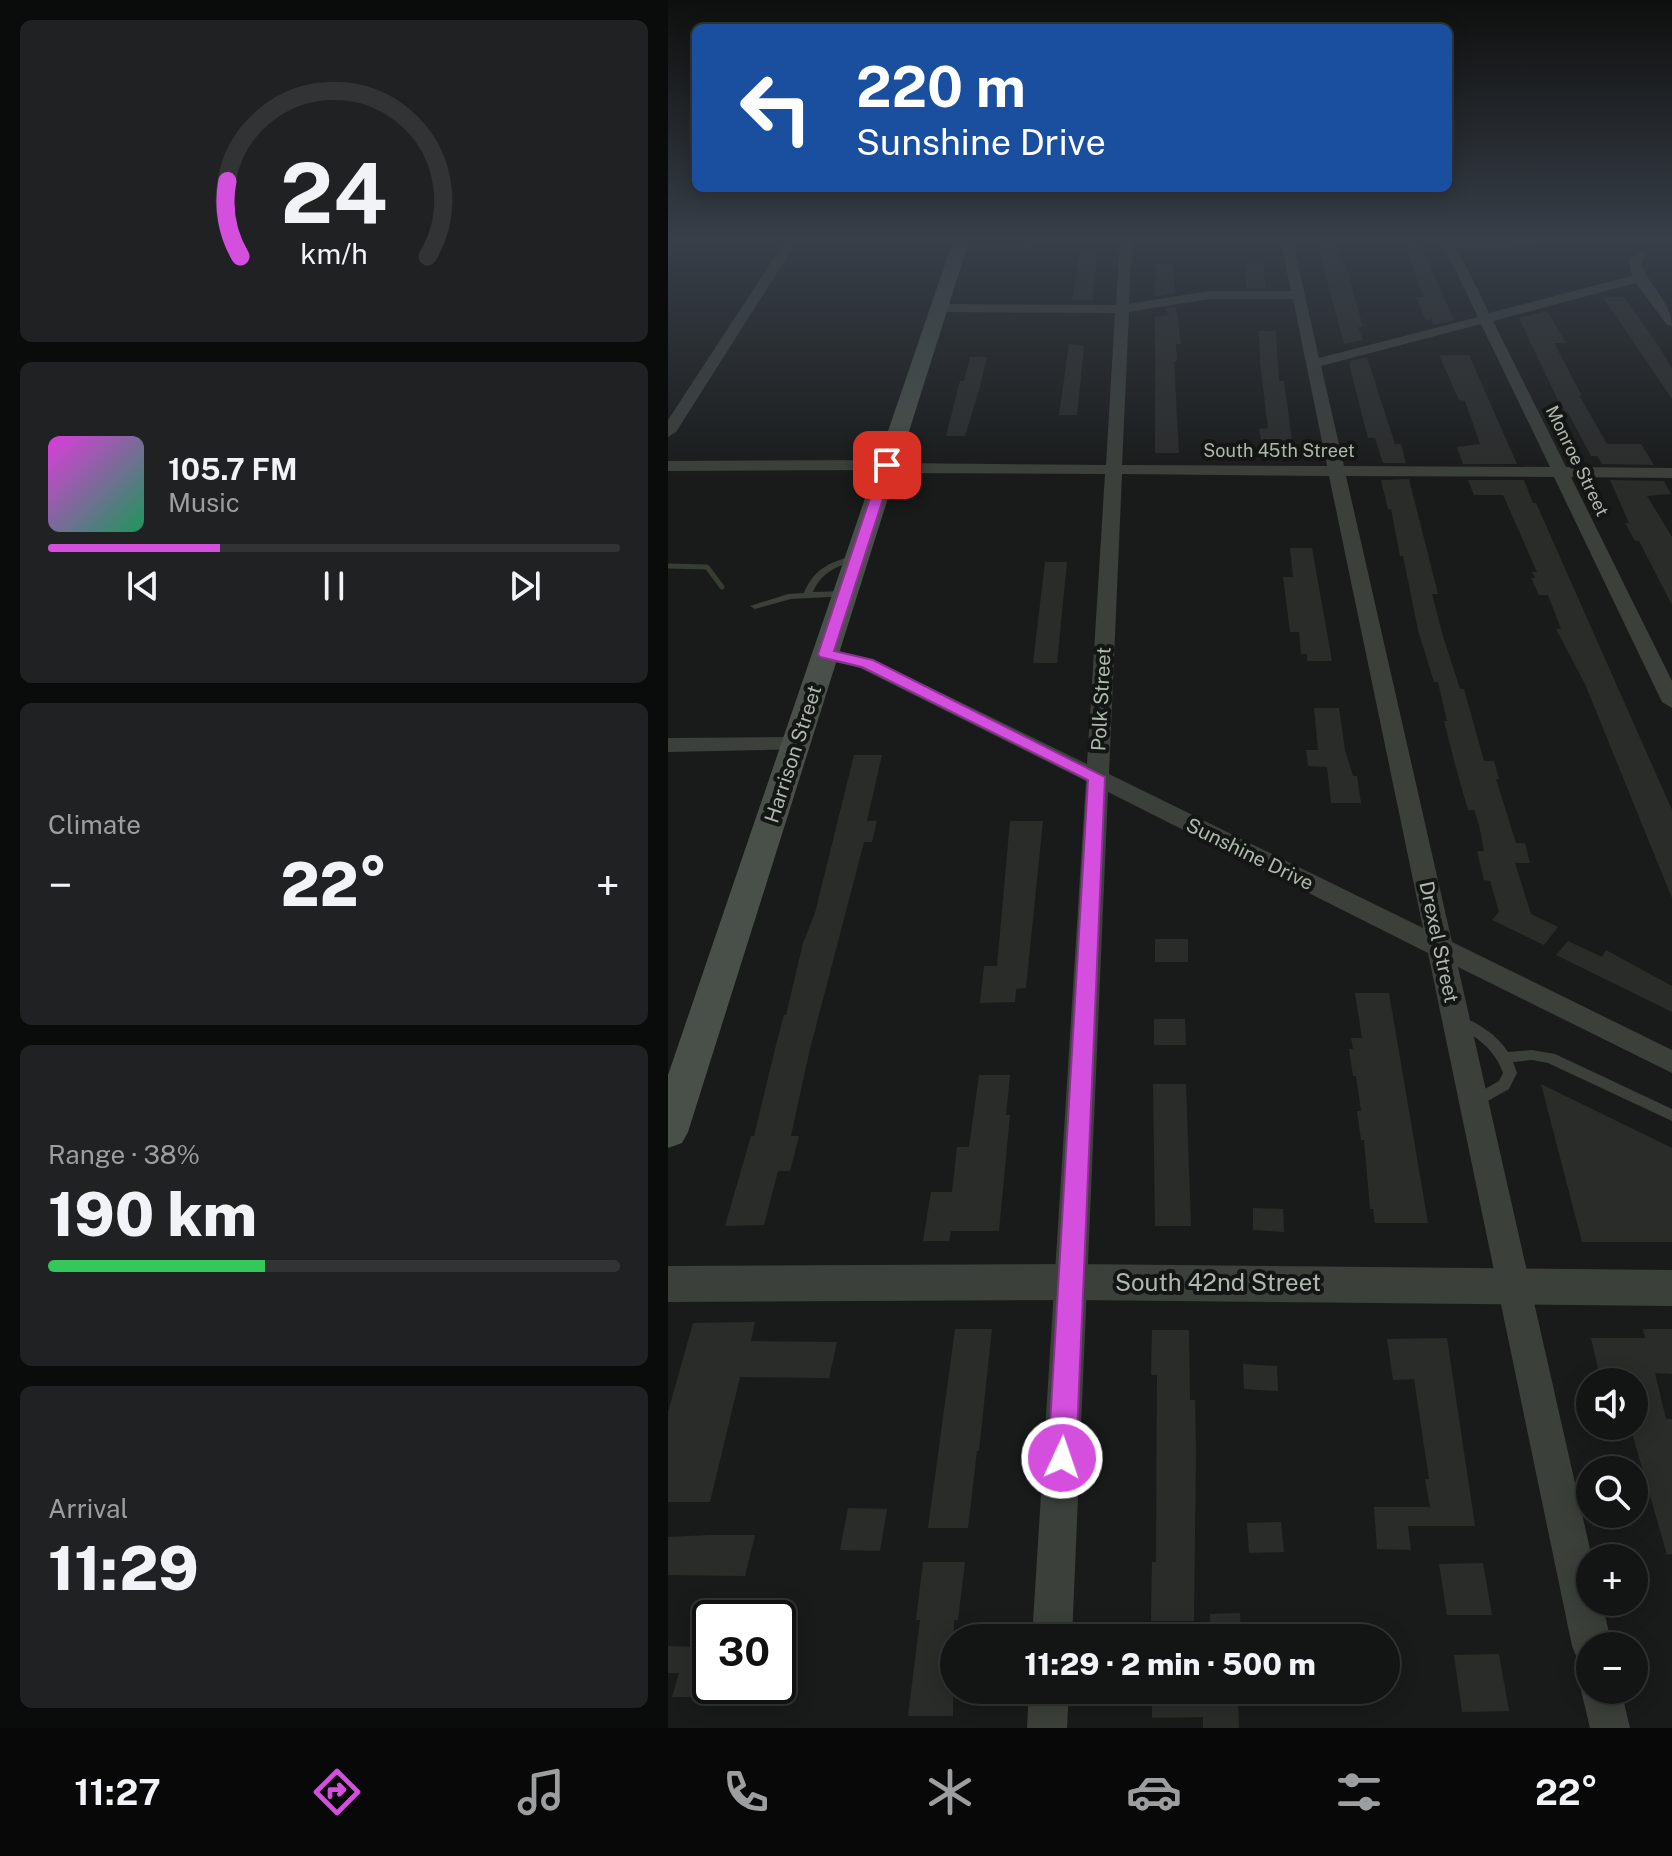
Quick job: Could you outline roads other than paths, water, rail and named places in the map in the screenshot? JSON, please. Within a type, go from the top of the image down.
[{"type":"main road","name":"Harrison Street","points":[[668,1132],[935,319]]},
{"type":"street","points":[[668,432],[741,319]]},
{"type":"street","name":"Polk Street","points":[[1053,1624],[1122,319]]},
{"type":"street","name":"Drexel Street","points":[[1304,319],[1589,1632]]},
{"type":"street","points":[[1313,364],[1484,319]]},
{"type":"street","name":"Monroe Street","points":[[1486,319],[1672,702]]},
{"type":"street","name":"South 45th Street","points":[[668,466],[1672,473]]},
{"type":"street","name":"Sunshine Drive","points":[[825,654],[867,664],[1672,1062]]},
{"type":"street","points":[[668,745],[796,744]]},
{"type":"street","name":"South 42nd Street","points":[[668,1284],[1072,1282],[1672,1288]]},
{"type":"street","points":[[1047,1728],[1048,1704]]},
{"type":"street","points":[[1604,1704],[1610,1728]]},
{"type":"lane","points":[[807,596],[816,574],[833,564],[857,558]]},
{"type":"lane","points":[[755,606],[807,596],[845,594]]},
{"type":"lane","points":[[1456,1019],[1489,1036],[1505,1058],[1510,1073],[1504,1085],[1474,1102]]},
{"type":"lane","points":[[1505,1058],[1532,1055],[1550,1058],[1672,1115]]},
{"type":"waterway","points":[[668,566],[707,567],[722,587]]}]
